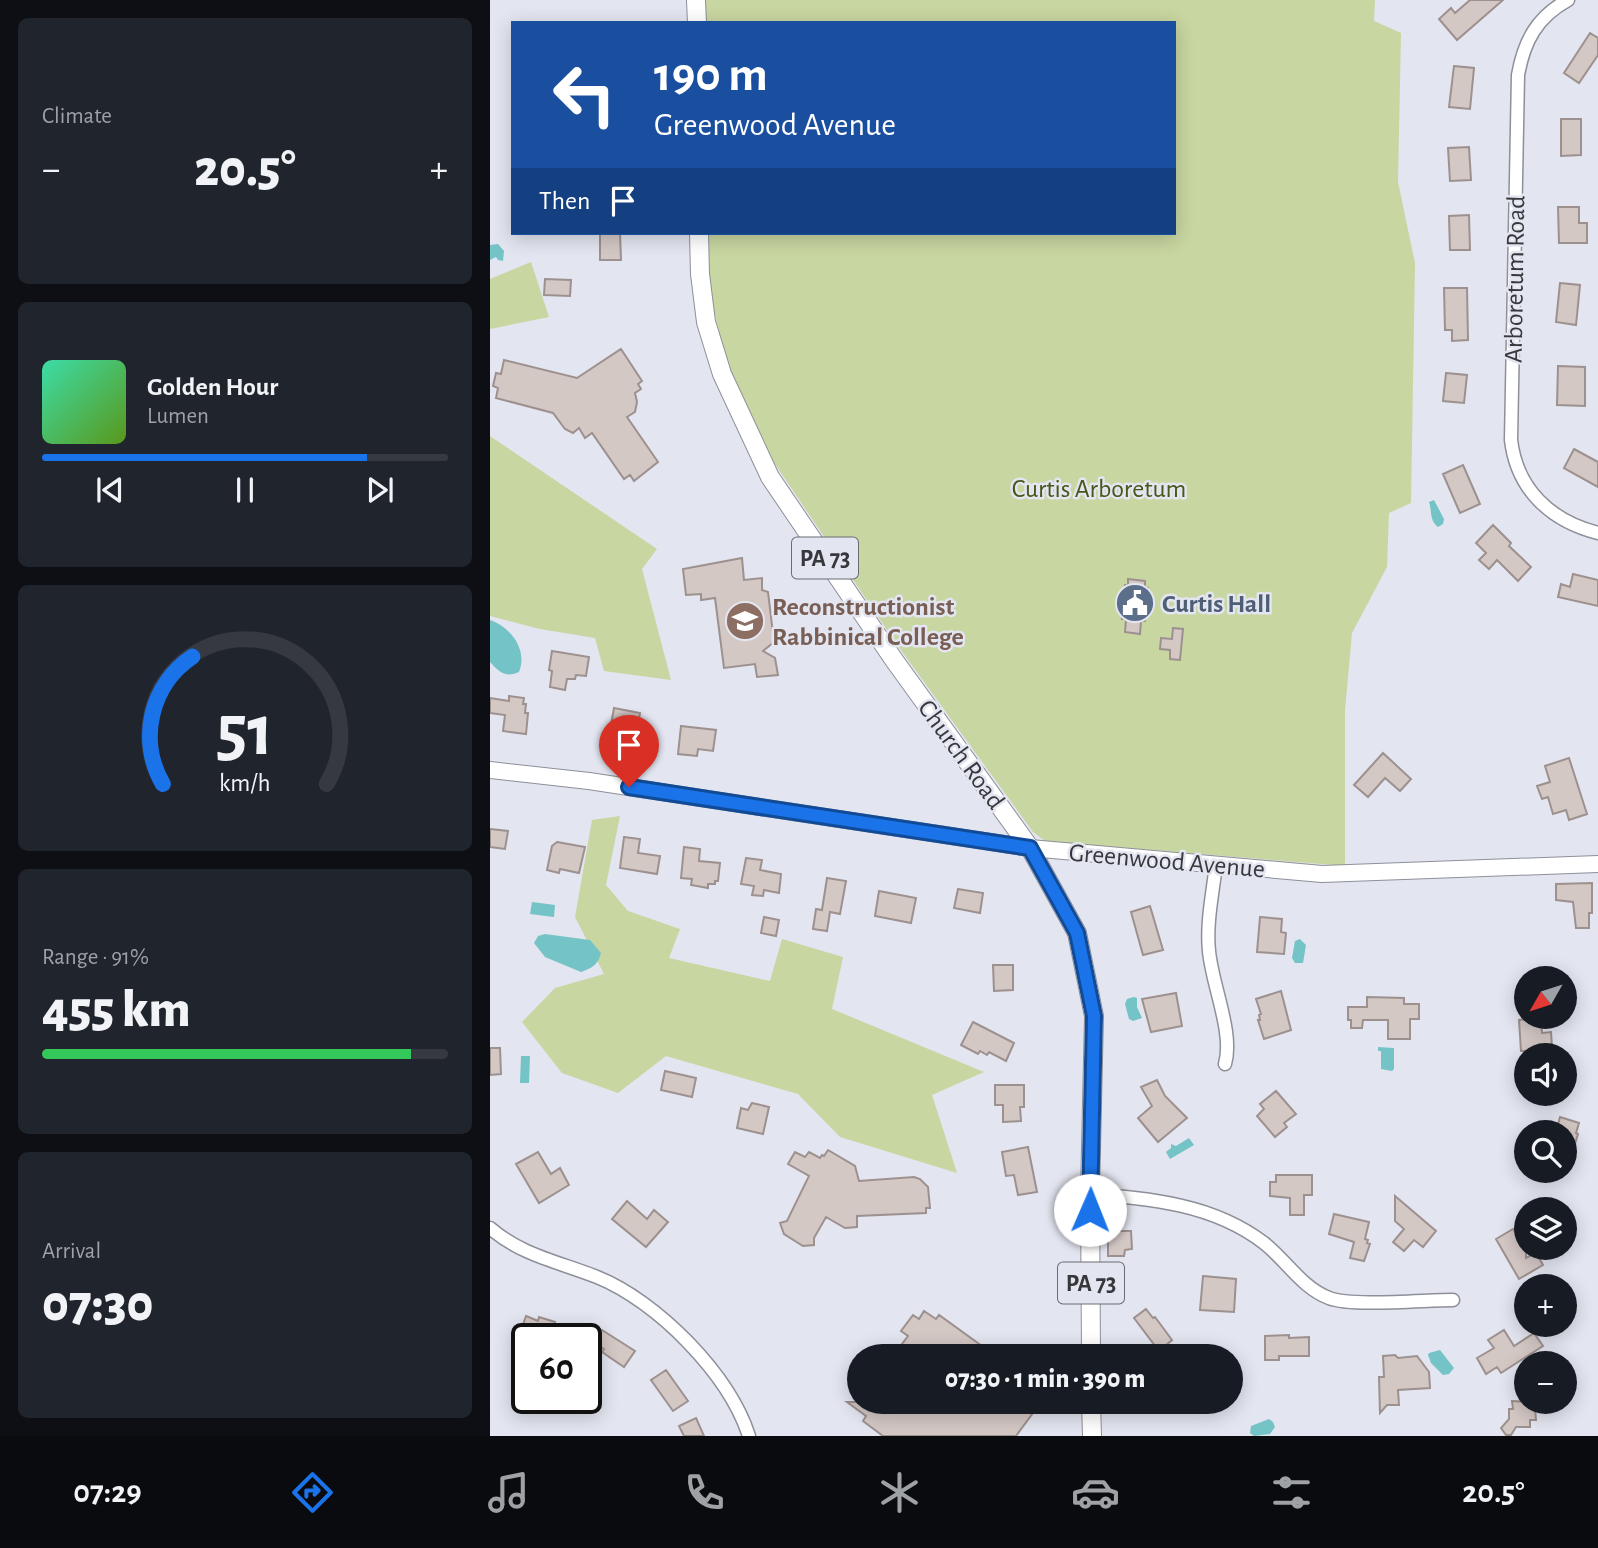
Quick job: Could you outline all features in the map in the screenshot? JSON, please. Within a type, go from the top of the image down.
[{"type":"main road","points":[[696,0],[697,21]]},
{"type":"main road","name":"Church Road","points":[[699,235],[700,274],[706,322],[722,374],[770,477],[894,660],[1030,848],[1077,933],[1094,1016],[1090,1194],[1091,1344]]},
{"type":"main road","name":"Greenwood Avenue","points":[[490,770],[589,781],[1030,848],[1322,874],[1598,864]]},
{"type":"main road","points":[[1091,1414],[1092,1436]]},
{"type":"street","name":"Arboretum Road","points":[[1568,0],[1545,17],[1531,35],[1525,45],[1518,75],[1511,440],[1517,469],[1543,507],[1570,524],[1598,533]]},
{"type":"street","points":[[1216,864],[1208,947],[1213,983],[1227,1037],[1228,1053],[1225,1064]]},
{"type":"street","points":[[1090,1194],[1164,1202],[1198,1209],[1223,1219],[1252,1234],[1314,1290],[1335,1300],[1453,1300]]},
{"type":"street","points":[[490,1228],[523,1251],[598,1277],[653,1309],[718,1377],[734,1401],[749,1436]]},
{"type":"green space","name":"Curtis Arboretum","points":[[706,0],[1375,0],[1374,21],[1401,33],[1398,182],[1415,263],[1411,503],[1389,513],[1387,567],[1352,633],[1345,711],[1345,866],[1045,841],[1033,832],[895,642],[771,458],[727,364],[708,286],[707,235],[1176,235],[1176,21],[706,21]]},
{"type":"green space","points":[[531,262],[549,317],[490,329],[490,279]]},
{"type":"green space","points":[[490,436],[657,549],[642,569],[671,680],[604,671],[595,638],[540,629],[490,616]]},
{"type":"green space","points":[[620,816],[606,885],[628,911],[680,929],[669,958],[770,981],[782,939],[843,957],[832,1009],[984,1072],[932,1095],[957,1173],[840,1137],[798,1094],[666,1056],[618,1093],[562,1073],[522,1022],[555,988],[604,974],[575,917],[592,820]]},
{"type":"water","points":[[498,244],[504,251],[503,261],[496,257],[490,260],[490,245]]},
{"type":"water","points":[[1434,500],[1444,519],[1443,524],[1438,527],[1432,518],[1429,502]]},
{"type":"water","points":[[490,620],[505,628],[516,640],[521,656],[519,672],[503,673],[490,662]]},
{"type":"water","points":[[532,902],[555,905],[554,917],[530,914]]},
{"type":"water","points":[[545,934],[590,940],[601,953],[600,957],[594,965],[581,972],[545,957],[534,943],[538,936]]},
{"type":"water","points":[[1300,939],[1306,945],[1303,963],[1295,963],[1292,958],[1295,941]]},
{"type":"water","points":[[1137,998],[1137,1007],[1142,1018],[1133,1021],[1129,1019],[1125,1004],[1127,999]]},
{"type":"water","points":[[1378,1047],[1394,1048],[1392,1071],[1381,1069],[1381,1051],[1378,1051]]},
{"type":"water","points":[[521,1056],[530,1056],[529,1083],[520,1083]]},
{"type":"water","points":[[1189,1138],[1194,1145],[1170,1159],[1166,1152],[1171,1148],[1171,1144],[1176,1146]]},
{"type":"water","points":[[1440,1350],[1454,1368],[1449,1374],[1443,1375],[1431,1363],[1428,1355]]},
{"type":"water","points":[[1269,1419],[1275,1427],[1270,1434],[1254,1436],[1250,1433],[1251,1426]]},
{"type":"building","points":[[1470,0],[1503,0],[1457,40],[1439,19],[1451,8],[1455,13]]},
{"type":"building","points":[[1590,33],[1598,38],[1598,55],[1579,83],[1564,73]]},
{"type":"building","points":[[1454,66],[1474,68],[1470,109],[1449,107]]},
{"type":"building","points":[[1561,119],[1581,119],[1581,155],[1561,156]]},
{"type":"building","points":[[1469,147],[1471,180],[1450,181],[1448,148]]},
{"type":"building","points":[[1558,207],[1579,207],[1579,223],[1587,223],[1587,243],[1559,243]]},
{"type":"building","points":[[1469,215],[1470,250],[1450,250],[1449,216]]},
{"type":"building","points":[[600,235],[620,235],[621,260],[600,260]]},
{"type":"building","points":[[545,279],[571,280],[570,296],[544,295]]},
{"type":"building","points":[[1560,283],[1580,285],[1576,325],[1556,322]]},
{"type":"building","points":[[1444,288],[1467,288],[1468,340],[1452,341],[1452,330],[1445,330]]},
{"type":"building","points":[[621,349],[642,381],[638,384],[641,389],[635,393],[635,412],[627,417],[658,462],[634,481],[630,475],[624,479],[592,433],[585,438],[579,428],[573,433],[565,429],[553,413],[496,398],[498,388],[493,386],[496,373],[501,374],[504,360],[577,378]]},
{"type":"building","points":[[1558,366],[1585,367],[1585,406],[1557,405]]},
{"type":"building","points":[[1446,373],[1467,375],[1464,403],[1443,401]]},
{"type":"building","points":[[1574,449],[1598,462],[1598,487],[1564,468]]},
{"type":"building","points":[[1463,465],[1480,504],[1460,513],[1443,474]]},
{"type":"building","points":[[1493,525],[1511,543],[1509,546],[1531,567],[1518,581],[1497,560],[1489,569],[1479,560],[1486,553],[1476,543]]},
{"type":"building","name":"Reconstructionist Rabbinical College","points":[[742,558],[744,580],[762,578],[762,590],[768,592],[774,642],[763,651],[775,658],[778,675],[757,677],[755,664],[724,668],[715,598],[701,600],[701,594],[686,595],[683,569]]},
{"type":"building","points":[[1573,574],[1598,580],[1598,606],[1558,597],[1561,584],[1570,587]]},
{"type":"building","name":"Curtis Hall","points":[[1128,579],[1145,581],[1145,587],[1148,588],[1145,621],[1141,621],[1140,634],[1125,632],[1126,619],[1122,619]]},
{"type":"building","points":[[1173,628],[1183,629],[1180,660],[1170,659],[1170,650],[1160,649],[1161,638],[1172,639]]},
{"type":"building","points":[[552,651],[589,657],[586,676],[576,675],[575,679],[567,679],[565,690],[550,687]]},
{"type":"building","points":[[509,696],[524,698],[525,713],[528,713],[526,734],[503,731],[505,715],[490,713],[490,698],[509,701]]},
{"type":"building","points":[[614,708],[640,713],[636,735],[610,730]]},
{"type":"building","points":[[681,726],[716,730],[713,751],[698,749],[697,756],[678,754]]},
{"type":"building","points":[[1383,753],[1411,779],[1400,791],[1385,778],[1368,797],[1354,785]]},
{"type":"building","points":[[1569,758],[1587,814],[1569,820],[1566,810],[1553,814],[1548,797],[1542,799],[1537,786],[1550,782],[1545,766]]},
{"type":"building","points":[[490,829],[508,831],[505,849],[490,847]]},
{"type":"building","points":[[624,837],[640,839],[638,853],[660,856],[657,874],[620,868]]},
{"type":"building","points":[[557,842],[585,847],[579,873],[560,869],[559,873],[547,870],[552,846]]},
{"type":"building","points":[[684,847],[700,849],[699,861],[720,863],[718,881],[715,881],[715,884],[708,884],[708,888],[691,885],[692,879],[681,878]]},
{"type":"building","points":[[746,858],[762,860],[760,870],[781,874],[779,893],[764,890],[763,896],[752,895],[754,886],[741,884]]},
{"type":"building","points":[[827,878],[846,881],[840,914],[830,912],[827,931],[813,929],[816,909],[822,910]]},
{"type":"building","points":[[1592,883],[1589,928],[1576,928],[1573,902],[1556,900],[1556,884]]},
{"type":"building","points":[[958,889],[983,893],[980,913],[954,908]]},
{"type":"building","points":[[879,891],[916,898],[911,923],[875,916]]},
{"type":"building","points":[[1150,906],[1163,950],[1143,955],[1131,912]]},
{"type":"building","points":[[764,917],[779,920],[776,936],[761,933]]},
{"type":"building","points":[[1260,917],[1282,919],[1281,932],[1286,933],[1284,954],[1257,952]]},
{"type":"building","points":[[993,965],[1013,965],[1013,990],[994,991]]},
{"type":"building","points":[[1281,991],[1291,1030],[1264,1039],[1258,1020],[1261,1014],[1256,999]]},
{"type":"building","points":[[1176,993],[1182,1026],[1151,1032],[1142,999]]},
{"type":"building","points":[[1367,997],[1404,998],[1404,1004],[1419,1004],[1419,1019],[1410,1019],[1410,1039],[1388,1039],[1388,1020],[1363,1020],[1362,1028],[1351,1028],[1348,1007],[1367,1007]]},
{"type":"building","points":[[973,1022],[1014,1043],[1006,1061],[989,1052],[987,1055],[980,1051],[978,1054],[961,1045]]},
{"type":"building","points":[[1520,1029],[1542,1029],[1542,1033],[1551,1032],[1552,1043],[1520,1043]]},
{"type":"building","points":[[490,1048],[500,1048],[501,1074],[490,1075]]},
{"type":"building","points":[[665,1071],[696,1078],[692,1097],[661,1090]]},
{"type":"building","points":[[1157,1080],[1165,1096],[1187,1118],[1158,1142],[1138,1118],[1152,1106],[1141,1087]]},
{"type":"building","points":[[995,1085],[1024,1085],[1024,1107],[1020,1107],[1021,1121],[1003,1122],[1003,1105],[995,1105]]},
{"type":"building","points":[[1276,1091],[1296,1114],[1284,1123],[1287,1127],[1275,1137],[1257,1116],[1264,1109],[1260,1104]]},
{"type":"building","points":[[752,1103],[769,1107],[763,1134],[737,1128],[741,1108],[748,1110]]},
{"type":"building","points":[[1028,1147],[1037,1192],[1018,1195],[1014,1175],[1006,1176],[1002,1152]]},
{"type":"building","points":[[828,1150],[855,1166],[859,1181],[914,1177],[920,1179],[928,1187],[930,1208],[926,1208],[926,1213],[857,1216],[857,1227],[845,1228],[826,1217],[814,1238],[814,1245],[803,1246],[784,1234],[780,1223],[787,1221],[809,1176],[788,1164],[795,1152],[805,1157],[809,1152],[820,1158]]},
{"type":"building","points":[[538,1152],[551,1174],[560,1168],[569,1185],[539,1203],[516,1164]]},
{"type":"building","points":[[1276,1175],[1312,1175],[1312,1195],[1304,1195],[1304,1215],[1290,1215],[1290,1198],[1270,1196],[1270,1182],[1276,1182]]},
{"type":"building","points":[[1395,1196],[1436,1231],[1423,1247],[1414,1240],[1404,1251],[1393,1242],[1404,1229],[1395,1221]]},
{"type":"building","points":[[627,1201],[647,1219],[654,1210],[668,1222],[646,1247],[612,1219]]},
{"type":"building","points":[[1334,1214],[1369,1222],[1365,1239],[1370,1244],[1364,1261],[1350,1258],[1354,1242],[1329,1234]]},
{"type":"building","points":[[1513,1229],[1514,1260],[1540,1260],[1543,1265],[1528,1274],[1516,1274],[1496,1239]]},
{"type":"building","points":[[1108,1231],[1131,1231],[1132,1249],[1125,1250],[1124,1256],[1108,1256]]},
{"type":"building","points":[[1203,1276],[1236,1279],[1234,1312],[1200,1310]]},
{"type":"building","points":[[1146,1309],[1172,1340],[1167,1344],[1154,1344],[1134,1318]]},
{"type":"building","points":[[924,1311],[936,1319],[939,1315],[979,1344],[902,1344],[908,1336],[901,1331],[913,1315],[919,1319]]},
{"type":"building","points":[[526,1316],[538,1321],[539,1317],[555,1322],[555,1323],[524,1323]]},
{"type":"building","points":[[602,1330],[635,1351],[624,1367],[602,1352]]},
{"type":"building","points":[[1504,1330],[1514,1346],[1528,1337],[1537,1337],[1543,1346],[1535,1351],[1514,1351],[1514,1365],[1501,1373],[1497,1367],[1486,1374],[1477,1358],[1494,1348],[1488,1340]]},
{"type":"building","points":[[1289,1335],[1289,1338],[1309,1337],[1309,1356],[1279,1356],[1279,1360],[1265,1360],[1265,1336]]},
{"type":"building","points":[[1395,1355],[1398,1358],[1417,1356],[1429,1372],[1430,1388],[1398,1390],[1399,1405],[1387,1405],[1380,1413],[1379,1377],[1384,1377],[1383,1356]]},
{"type":"building","points":[[666,1370],[688,1401],[673,1411],[651,1380]]},
{"type":"building","points":[[1512,1401],[1514,1414],[1536,1414],[1536,1420],[1530,1420],[1530,1427],[1516,1427],[1511,1435],[1506,1435],[1501,1428],[1509,1419],[1509,1409],[1513,1409]]},
{"type":"building","points":[[863,1414],[1032,1414],[1016,1436],[883,1436],[863,1421],[866,1416]]},
{"type":"building","points":[[696,1418],[704,1436],[684,1436],[679,1426]]},
{"type":"place","name":"Curtis Hall","points":[[1135,603]]},
{"type":"place","name":"Reconstructionist Rabbinical College","points":[[745,621]]},
{"type":"route","points":[[629,787],[1030,848],[1077,933],[1094,1016],[1090,1210]]}]
